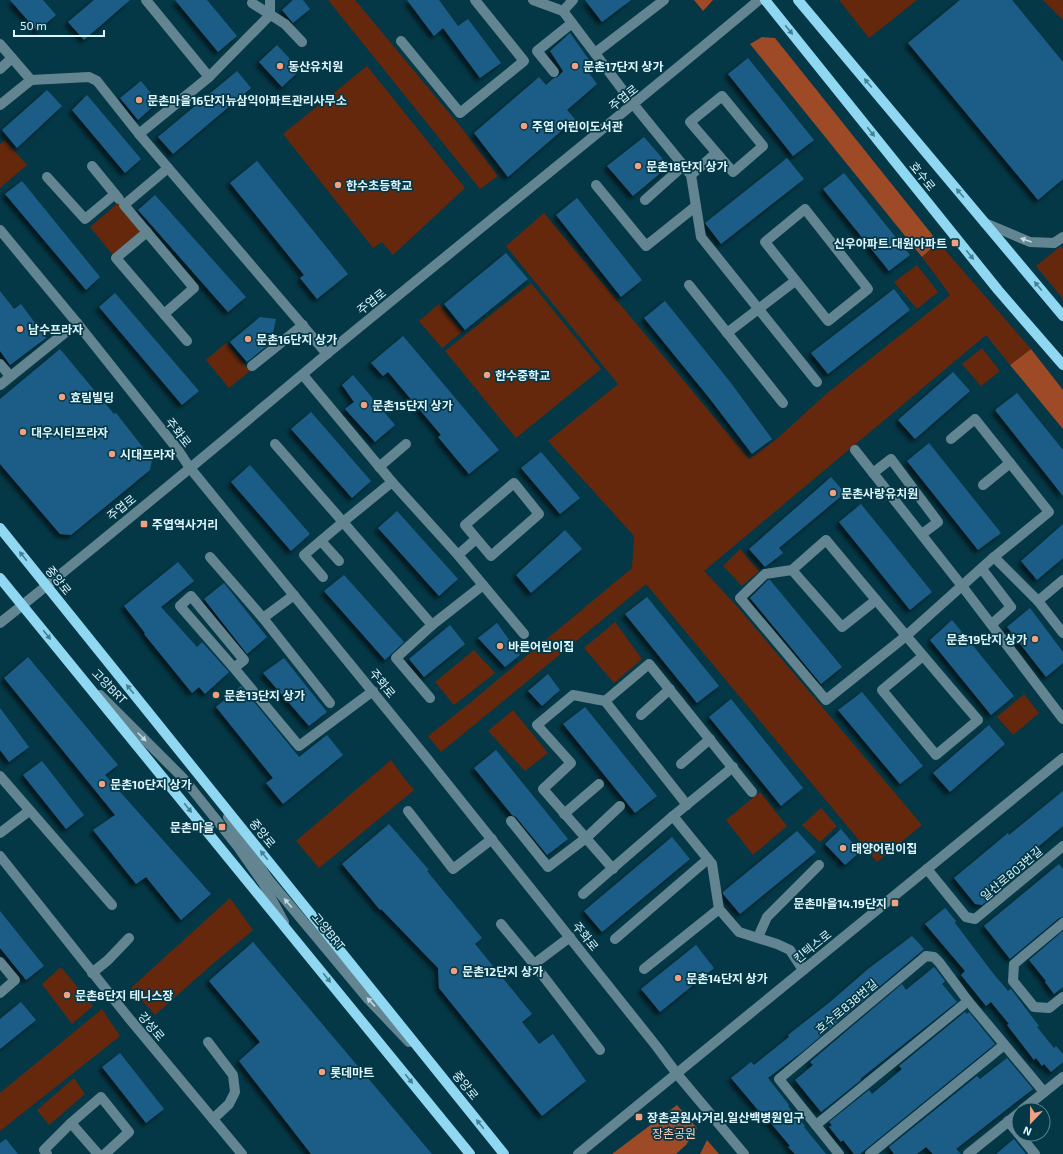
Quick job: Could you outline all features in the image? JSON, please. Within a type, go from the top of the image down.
[{"type":"main road","name":"호수로","points":[[765,0],[998,290],[1063,366]]},
{"type":"main road","name":"호수로","points":[[798,0],[1063,316]]},
{"type":"main road","name":"중앙로","points":[[0,528],[504,1154]]},
{"type":"main road","points":[[0,578],[470,1154]]},
{"type":"street","points":[[146,0],[209,77]]},
{"type":"street","points":[[139,134],[209,77],[270,15],[270,0]]},
{"type":"street","points":[[401,41],[460,113],[524,60],[475,0]]},
{"type":"street","points":[[533,0],[563,11],[634,105],[691,175],[701,237],[817,382]]},
{"type":"street","points":[[563,11],[573,0]]},
{"type":"street","points":[[595,53],[664,0]]},
{"type":"street","name":"주엽로","points":[[0,623],[327,354],[634,105],[759,0]]},
{"type":"street","points":[[252,2],[286,24],[302,42]]},
{"type":"street","points":[[554,72],[538,52],[572,23]]},
{"type":"street","points":[[0,44],[31,80]]},
{"type":"street","points":[[0,69],[12,58]]},
{"type":"street","points":[[0,104],[31,80],[89,77],[97,81],[139,134],[327,354]]},
{"type":"street","points":[[722,96],[763,146],[733,172],[716,153],[690,122],[722,96]]},
{"type":"street","points":[[691,175],[716,153]]},
{"type":"street","points":[[92,166],[194,288],[164,314]]},
{"type":"street","points":[[645,200],[683,166]]},
{"type":"street","points":[[124,205],[168,168]]},
{"type":"street","points":[[47,177],[85,219],[115,194]]},
{"type":"street","points":[[596,185],[646,246],[696,206]]},
{"type":"street","points":[[805,209],[868,289],[828,321],[795,281],[764,242],[805,209]]},
{"type":"street","points":[[985,223],[1030,242],[1054,243],[1063,237]]},
{"type":"street","name":"주화로","points":[[0,230],[77,323],[178,450],[190,468],[492,839],[658,1047],[677,1074],[744,1154]]},
{"type":"street","points":[[147,232],[116,258],[187,341]]},
{"type":"street","points":[[727,333],[795,281]]},
{"type":"street","points":[[689,285],[783,403]]},
{"type":"street","points":[[0,385],[77,323]]},
{"type":"street","points":[[252,366],[303,325]]},
{"type":"street","points":[[0,364],[10,376]]},
{"type":"street","points":[[303,375],[379,467],[458,555],[524,634]]},
{"type":"street","points":[[923,656],[882,690],[936,755],[978,720],[906,636],[826,540],[792,570],[765,574],[740,598],[826,700],[906,636],[994,557],[1050,512],[975,419],[951,439]]},
{"type":"street","points":[[275,444],[432,625]]},
{"type":"street","points":[[379,467],[406,444]]},
{"type":"street","points":[[855,450],[992,624],[1063,719]]},
{"type":"street","points":[[873,473],[891,459],[938,522],[922,534]]},
{"type":"street","points":[[982,485],[1010,463]]},
{"type":"street","points":[[323,577],[304,555],[392,482]]},
{"type":"street","points":[[514,483],[539,514],[491,556],[476,539],[465,525],[514,483]]},
{"type":"street","points":[[458,555],[476,539]]},
{"type":"street","points":[[321,540],[339,561]]},
{"type":"street","points":[[210,557],[263,618],[330,703]]},
{"type":"street","points":[[994,557],[1038,601],[1063,633]]},
{"type":"street","points":[[982,569],[1011,607],[992,624]]},
{"type":"street","points":[[792,570],[842,627],[876,600]]},
{"type":"street","points":[[1038,601],[1063,580]]},
{"type":"street","points":[[430,698],[396,658],[432,625],[483,585]]},
{"type":"street","points":[[263,618],[294,595]]},
{"type":"street","points":[[234,668],[244,660],[191,596],[180,606],[299,746],[373,691]]},
{"type":"street","points":[[605,701],[649,664],[752,792]]},
{"type":"street","name":"고양BRT","points":[[75,670],[183,778],[238,847],[263,884],[289,931],[302,948]]},
{"type":"street","points":[[641,715],[670,689]]},
{"type":"street","points":[[613,869],[543,789],[571,763],[537,725],[573,695],[605,701],[687,805]]},
{"type":"street","points":[[681,764],[710,739]]},
{"type":"street","name":"킨텍스로","points":[[578,1154],[1063,758]]},
{"type":"street","points":[[583,894],[673,816],[733,767]]},
{"type":"street","points":[[0,776],[112,905]]},
{"type":"street","points":[[564,814],[599,784]]},
{"type":"street","points":[[511,821],[548,867],[586,838],[620,806]]},
{"type":"street","points":[[0,833],[29,811]]},
{"type":"street","points":[[408,811],[453,869],[492,839]]},
{"type":"street","points":[[673,816],[712,864],[719,909],[739,932],[758,937],[790,950],[803,970]]},
{"type":"street","name":"일산로803번길","points":[[927,869],[966,917],[975,919],[1062,849]]},
{"type":"street","name":"강성로","points":[[0,856],[92,973],[242,1154]]},
{"type":"street","points":[[615,939],[708,859]]},
{"type":"street","points":[[758,937],[767,917],[819,865]]},
{"type":"street","points":[[644,969],[719,909]]},
{"type":"street","points":[[1063,923],[1014,964],[1013,981],[1034,1007],[1049,1008],[1063,997]]},
{"type":"street","points":[[501,924],[534,964],[600,1050]]},
{"type":"street","points":[[534,964],[570,937]]},
{"type":"street","points":[[92,973],[108,960],[129,938]]},
{"type":"street","name":"호수로838번길","points":[[839,1154],[779,1079],[926,956],[934,957],[939,962],[1004,1045],[1044,1092]]},
{"type":"street","points":[[0,962],[15,980],[0,993]]},
{"type":"street","points":[[816,1124],[968,1000]]},
{"type":"street","points":[[208,1042],[233,1075],[235,1092],[229,1104],[213,1119]]},
{"type":"street","points":[[870,1154],[1004,1045]]},
{"type":"street","points":[[1032,1102],[1063,1077]]},
{"type":"street","points":[[47,1154],[44,1150],[71,1123],[101,1098],[129,1132],[105,1154]]},
{"type":"street","points":[[968,1154],[1011,1119]]},
{"type":"street","points":[[1008,1121],[1035,1154]]},
{"type":"street","points":[[71,1123],[98,1154]]},
{"type":"shaded area","points":[[328,0],[355,0],[464,131],[498,176],[480,189]]},
{"type":"shaded area","points":[[839,0],[917,0],[869,38]]},
{"type":"shaded area","points":[[1043,0],[1063,0],[1063,20]]},
{"type":"shaded area","points":[[367,66],[465,188],[393,255],[382,242],[373,248],[283,134]]},
{"type":"shaded area","points":[[5,140],[27,165],[0,188],[0,144]]},
{"type":"shaded area","points":[[118,203],[141,231],[113,255],[90,227]]},
{"type":"shaded area","points":[[544,213],[749,459],[778,438],[826,394],[950,295],[922,257],[938,242],[1031,349],[1010,365],[986,335],[704,571],[735,604],[922,825],[877,862],[646,584],[441,752],[428,736],[632,568],[634,536],[548,441],[618,384],[506,246]]},
{"type":"shaded area","points":[[1061,246],[1063,249],[1063,299],[1036,266]]},
{"type":"shaded area","points":[[917,265],[938,292],[917,309],[894,282]]},
{"type":"shaded area","points":[[531,283],[601,369],[516,438],[445,351]]},
{"type":"shaded area","points":[[439,304],[462,332],[442,348],[419,321]]},
{"type":"shaded area","points":[[226,343],[250,371],[229,388],[206,360]]},
{"type":"shaded area","points":[[982,348],[1000,371],[981,386],[962,364]]},
{"type":"shaded area","points":[[740,549],[759,571],[742,586],[723,566]]},
{"type":"shaded area","points":[[615,622],[642,659],[614,683],[584,648]]},
{"type":"shaded area","points":[[474,650],[495,673],[454,705],[435,682]]},
{"type":"shaded area","points":[[1024,694],[1039,713],[1013,735],[997,717]]},
{"type":"shaded area","points":[[513,710],[548,753],[525,771],[488,731]]},
{"type":"shaded area","points":[[391,760],[414,790],[319,868],[296,841]]},
{"type":"shaded area","points":[[760,792],[787,826],[753,855],[726,820]]},
{"type":"shaded area","points":[[821,808],[837,826],[820,842],[802,825]]},
{"type":"shaded area","points":[[230,898],[253,930],[155,1015],[131,988]]},
{"type":"shaded area","name":"문촌8단지 테니스장","points":[[61,967],[93,1006],[72,1024],[42,984]]},
{"type":"shaded area","points":[[102,1009],[120,1036],[0,1131],[0,1093]]},
{"type":"shaded area","points":[[74,1078],[85,1094],[49,1125],[37,1110]]},
{"type":"green space","points":[[694,0],[713,0],[703,11]]},
{"type":"green space","points":[[762,37],[775,38],[938,242],[922,257],[750,44]]},
{"type":"green space","points":[[1031,349],[1063,390],[1063,429],[1010,365]]},
{"type":"green space","name":"장촌공원","points":[[677,1105],[697,1128],[686,1145],[676,1154],[612,1154]]},
{"type":"green space","points":[[707,1140],[719,1154],[700,1154]]},
{"type":"building","points":[[10,0],[43,0],[56,15],[37,31]]},
{"type":"building","points":[[94,0],[130,0],[84,40],[68,22]]},
{"type":"building","points":[[175,0],[207,0],[237,36],[218,52]]},
{"type":"building","points":[[293,0],[303,0],[310,9],[293,23],[282,10]]},
{"type":"building","points":[[407,0],[439,0],[458,26],[468,19],[501,63],[480,78],[443,28],[434,36]]},
{"type":"building","points":[[585,0],[631,0],[602,22]]},
{"type":"building","points":[[960,0],[1012,0],[1063,62],[1063,179],[1038,200],[908,43]]},
{"type":"building","name":"주엽 어린이도서관","points":[[570,33],[592,64],[586,69],[597,84],[567,110],[575,119],[508,177],[474,133],[539,77],[546,85],[554,78],[558,77],[563,71],[550,51]]},
{"type":"building","name":"동산유치원","points":[[277,45],[300,70],[282,87],[259,62]]},
{"type":"building","points":[[748,58],[814,140],[793,156],[728,74]]},
{"type":"building","points":[[237,71],[251,88],[173,154],[158,137]]},
{"type":"building","name":"문촌마을16단지뉴삼익아파트관리사무소","points":[[141,81],[158,102],[138,120],[120,98]]},
{"type":"building","points":[[47,90],[62,106],[17,148],[2,130]]},
{"type":"building","points":[[87,95],[141,159],[125,173],[72,110]]},
{"type":"building","name":"문촌18단지 상가","points":[[644,137],[669,166],[633,196],[607,166]]},
{"type":"building","points":[[787,158],[804,179],[721,244],[705,223]]},
{"type":"building","points":[[257,161],[348,274],[317,299],[300,278],[304,275],[230,183]]},
{"type":"building","points":[[844,173],[910,255],[889,271],[823,189]]},
{"type":"building","points":[[22,181],[100,277],[86,290],[5,194]]},
{"type":"building","points":[[155,195],[246,297],[228,312],[138,210]]},
{"type":"building","points":[[577,198],[642,280],[621,297],[556,215]]},
{"type":"building","points":[[506,253],[528,279],[465,330],[444,304]]},
{"type":"building","points":[[894,289],[910,310],[828,374],[811,353]]},
{"type":"building","name":"남수프라자","points":[[0,291],[14,309],[21,304],[46,338],[10,365],[0,351]]},
{"type":"building","points":[[115,293],[199,391],[182,405],[99,307]]},
{"type":"building","points":[[665,301],[731,383],[772,439],[752,454],[710,399],[644,318]]},
{"type":"building","name":"문촌16단지 상가","points":[[260,317],[276,319],[273,333],[258,333],[268,345],[247,362],[230,342]]},
{"type":"building","points":[[403,336],[499,450],[469,474],[438,437],[441,435],[388,372],[383,376],[371,363]]},
{"type":"building","points":[[60,349],[114,414],[116,413],[152,459],[150,470],[71,535],[60,534],[0,464],[0,399]]},
{"type":"building","points":[[953,372],[970,391],[915,439],[898,420]]},
{"type":"building","name":"문촌15단지 상가","points":[[353,375],[395,425],[375,442],[345,409],[354,402],[342,385]]},
{"type":"building","points":[[1017,393],[1063,450],[1063,496],[995,410]]},
{"type":"building","points":[[311,412],[371,481],[352,498],[291,429]]},
{"type":"building","points":[[929,443],[1001,533],[978,550],[907,461]]},
{"type":"building","points":[[541,452],[580,498],[560,514],[521,468]]},
{"type":"building","points":[[250,465],[310,534],[291,551],[231,482]]},
{"type":"building","points":[[831,477],[845,493],[779,548],[783,553],[765,567],[749,549]]},
{"type":"building","points":[[861,504],[932,592],[910,610],[839,522]]},
{"type":"building","points":[[397,511],[458,579],[439,596],[378,528]]},
{"type":"building","points":[[1063,524],[1063,558],[1037,580],[1021,561]]},
{"type":"building","points":[[565,530],[582,549],[531,593],[516,575]]},
{"type":"building","points":[[178,562],[194,581],[161,607],[197,647],[202,642],[229,672],[205,694],[199,687],[192,693],[144,634],[145,633],[124,606]]},
{"type":"building","points":[[344,575],[404,642],[385,660],[324,591]]},
{"type":"building","points":[[768,580],[770,580],[842,667],[821,684],[750,598]]},
{"type":"building","points":[[224,583],[267,637],[247,654],[204,599]]},
{"type":"building","points":[[647,597],[719,686],[697,703],[625,614]]},
{"type":"building","name":"문촌19단지 상가","points":[[1030,608],[1063,652],[1063,663],[1046,677],[1007,627]]},
{"type":"building","points":[[952,620],[1014,696],[991,715],[930,640]]},
{"type":"building","name":"바른어린이집","points":[[497,623],[520,655],[505,667],[478,638]]},
{"type":"building","points":[[450,625],[465,644],[424,677],[409,659]]},
{"type":"building","name":"문촌10단지 상가","points":[[28,657],[118,765],[105,775],[211,894],[181,920],[146,877],[136,884],[93,830],[115,815],[4,678]]},
{"type":"building","points":[[284,658],[327,712],[309,726],[263,673]]},
{"type":"building","points":[[548,674],[560,690],[542,706],[528,691]]},
{"type":"building","points":[[241,686],[299,757],[327,735],[343,755],[283,804],[266,783],[273,778],[216,707]]},
{"type":"building","points":[[862,692],[923,766],[900,784],[838,710]]},
{"type":"building","points":[[731,699],[803,788],[781,806],[709,717]]},
{"type":"building","points":[[585,707],[657,796],[635,813],[563,724]]},
{"type":"building","points":[[0,708],[29,747],[9,762],[0,750]]},
{"type":"building","points":[[989,725],[1005,744],[950,792],[933,773]]},
{"type":"building","points":[[496,750],[568,839],[547,855],[474,768]]},
{"type":"building","points":[[42,761],[84,815],[66,829],[23,775]]},
{"type":"building","points":[[1063,791],[1063,826],[984,892],[990,898],[982,905],[975,904],[954,878],[1008,833],[1009,835]]},
{"type":"building","name":"문촌12단지 상가","points":[[389,824],[429,870],[427,871],[482,938],[475,944],[532,1014],[522,1022],[539,1044],[553,1034],[586,1081],[542,1116],[439,988],[438,968],[381,909],[380,910],[342,864]]},
{"type":"building","name":"태양어린이집","points":[[841,829],[860,852],[845,865],[825,844]]},
{"type":"building","points":[[797,831],[816,852],[740,914],[723,894],[723,892]]},
{"type":"building","points":[[672,837],[690,859],[602,932],[584,911]]},
{"type":"building","points":[[1059,864],[1063,869],[1063,917],[1059,918],[1010,959],[984,926]]},
{"type":"building","points":[[945,908],[992,972],[1008,991],[1011,989],[1039,1026],[1037,1027],[1054,1048],[1056,1046],[1063,1054],[1063,1062],[1051,1072],[1044,1064],[1042,1066],[1036,1058],[1034,1060],[1007,1025],[1009,1024],[991,1002],[986,1006],[961,975],[965,971],[925,924]]},
{"type":"building","points":[[0,911],[44,966],[26,980],[0,948]]},
{"type":"building","points":[[1063,931],[1063,987],[1054,994],[1045,982],[1046,981],[1029,960]]},
{"type":"building","points":[[912,936],[924,949],[802,1052],[768,1078],[826,1154],[795,1154],[769,1121],[768,1122],[731,1078],[751,1062],[754,1065],[868,969]]},
{"type":"building","name":"롯데마트","points":[[253,942],[432,1154],[311,1154],[239,1061],[260,1042],[209,981]]},
{"type":"building","name":"문촌14단지 상가","points":[[696,945],[714,968],[660,1012],[641,989]]},
{"type":"building","points":[[934,967],[945,981],[942,984],[957,1002],[821,1112],[795,1080],[813,1065],[810,1062],[902,984],[906,990]]},
{"type":"building","points":[[21,1002],[36,1020],[0,1049],[0,1019]]},
{"type":"building","points":[[965,1012],[967,1014],[969,1012],[995,1044],[860,1154],[854,1154],[843,1140],[841,1142],[829,1127],[832,1125],[829,1122],[869,1090],[872,1094],[902,1069],[899,1066]]},
{"type":"building","points":[[120,1053],[164,1109],[146,1123],[102,1067]]},
{"type":"building","points":[[1007,1058],[1033,1089],[1016,1102],[1011,1102],[1011,1106],[956,1149],[961,1154],[933,1154],[926,1147],[917,1154],[894,1154],[889,1147],[977,1076],[980,1079]]},
{"type":"building","points":[[6,1139],[18,1154],[0,1154],[0,1143]]},
{"type":"building","points":[[1011,1142],[1016,1142],[1026,1154],[996,1154]]},
{"type":"place","name":"동산유치원","points":[[280,66]]},
{"type":"place","name":"문촌17단지 상가","points":[[575,66]]},
{"type":"place","name":"문촌마을16단지뉴삼익아파트관리사무소","points":[[139,100]]},
{"type":"place","name":"주엽 어린이도서관","points":[[524,126]]},
{"type":"place","name":"문촌18단지 상가","points":[[638,166]]},
{"type":"place","name":"한수초등학교","points":[[338,185]]},
{"type":"place","name":"신우아파트.대원아파트","points":[[955,243]]},
{"type":"place","name":"남수프라자","points":[[20,329]]},
{"type":"place","name":"문촌16단지 상가","points":[[248,339]]},
{"type":"place","name":"한수중학교","points":[[487,375]]},
{"type":"place","name":"효림빌딩","points":[[62,397]]},
{"type":"place","name":"문촌15단지 상가","points":[[364,405]]},
{"type":"place","name":"대우시티프라자","points":[[23,432]]},
{"type":"place","name":"시대프라자","points":[[112,454]]},
{"type":"place","name":"문촌사랑유치원","points":[[833,493]]},
{"type":"place","name":"주엽역사거리","points":[[144,524]]},
{"type":"place","name":"문촌19단지 상가","points":[[1035,639]]},
{"type":"place","name":"바른어린이집","points":[[500,646]]},
{"type":"place","name":"문촌13단지 상가","points":[[216,695]]},
{"type":"place","name":"문촌10단지 상가","points":[[102,784]]},
{"type":"place","name":"문촌마을","points":[[222,827]]},
{"type":"place","name":"태양어린이집","points":[[843,848]]},
{"type":"place","name":"문촌마을14.19단지","points":[[895,903]]},
{"type":"place","name":"문촌12단지 상가","points":[[454,971]]},
{"type":"place","name":"문촌14단지 상가","points":[[678,978]]},
{"type":"place","name":"문촌8단지 테니스장","points":[[67,995]]},
{"type":"place","name":"롯데마트","points":[[322,1072]]},
{"type":"place","name":"장촌공원사거리.일산백병원입구","points":[[639,1117]]}]
